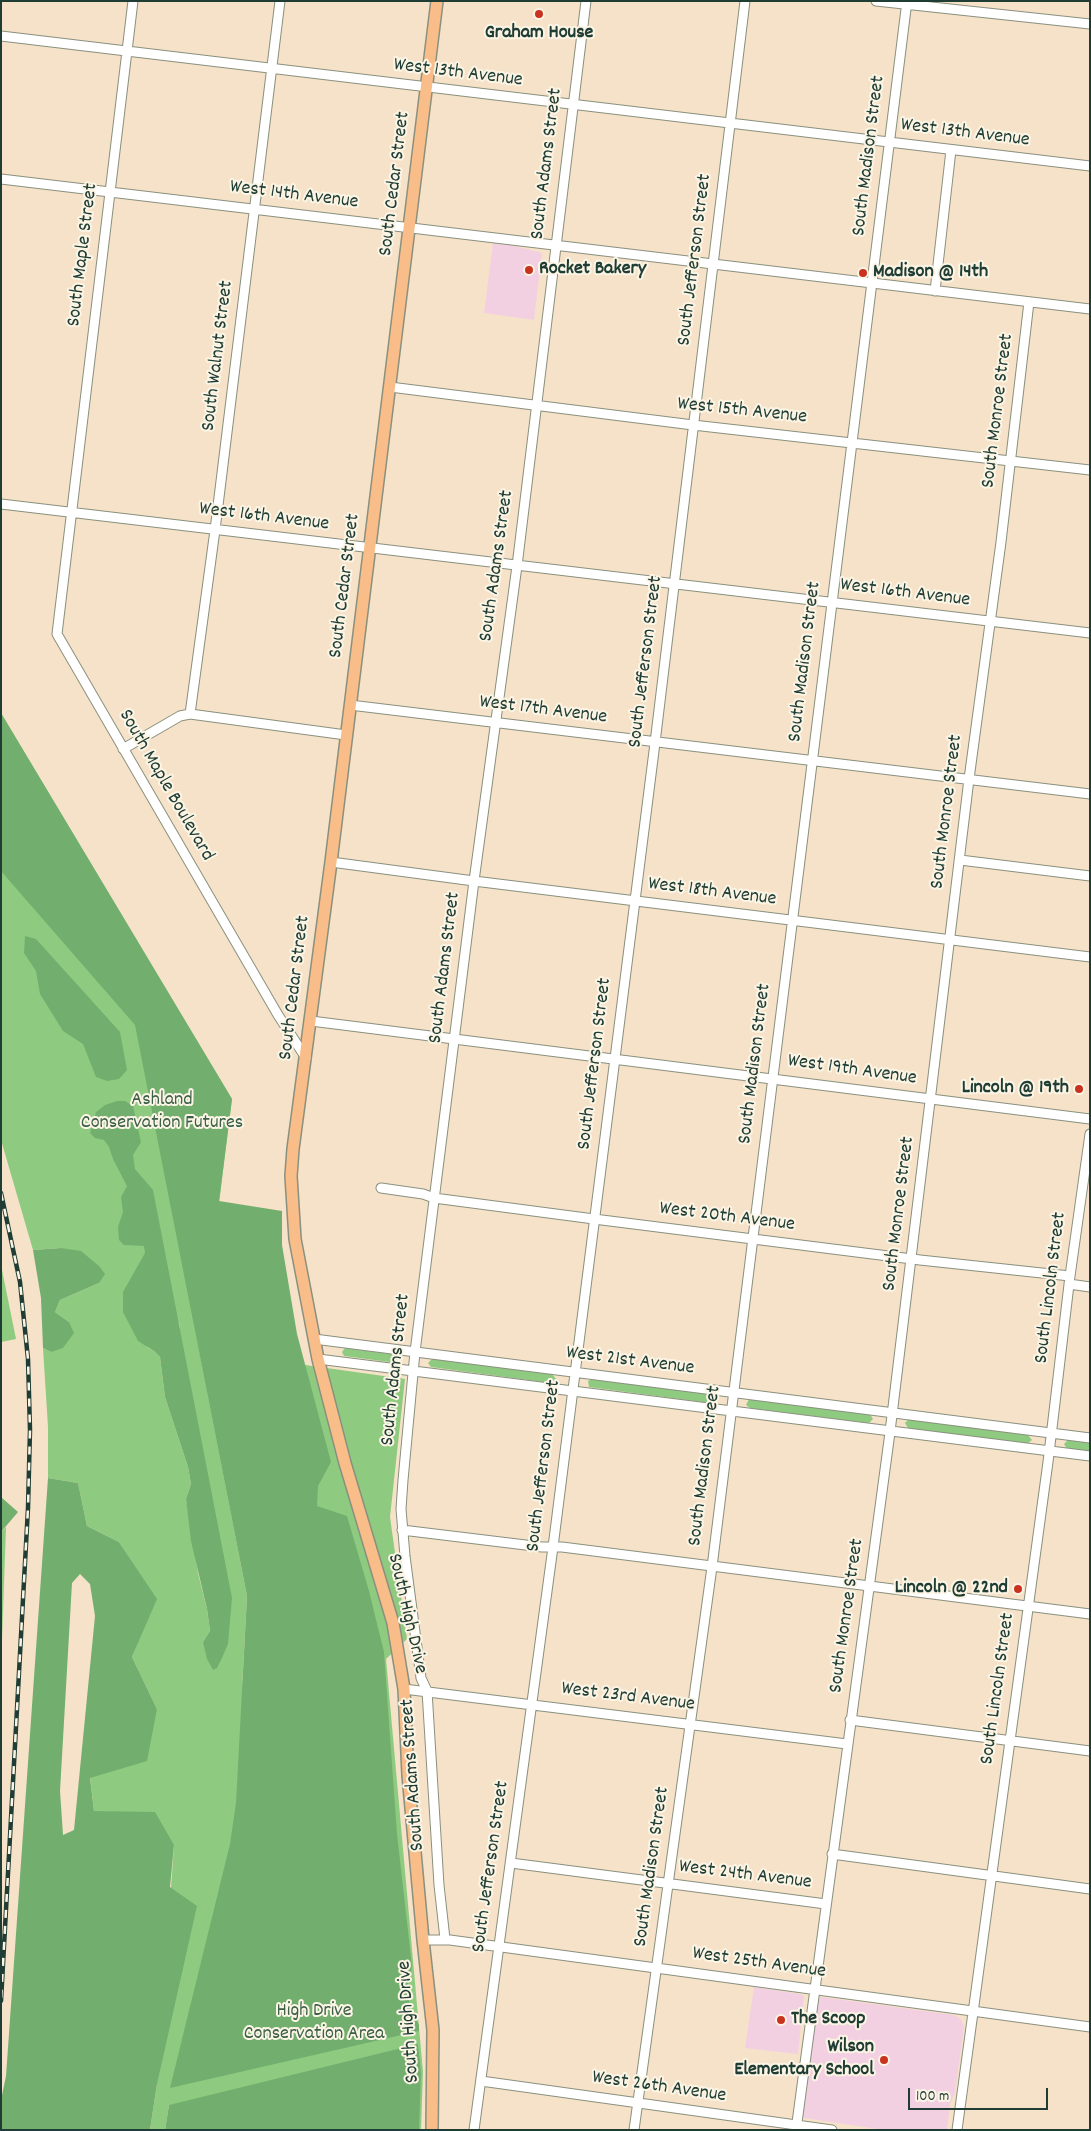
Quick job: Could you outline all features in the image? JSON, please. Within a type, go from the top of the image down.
[{"type":"main road","name":"South Cedar Street","points":[[291,1176],[437,1]]},
{"type":"main road","name":"South High Drive","points":[[291,1176],[295,1240],[318,1359],[345,1463],[393,1623],[404,1689],[408,1775],[422,1940],[433,2030],[434,2102],[432,2130]]},
{"type":"street","name":"South Maple Street","points":[[71,514],[133,1]]},
{"type":"street","name":"South Walnut Street","points":[[190,714],[215,530],[280,1]]},
{"type":"street","name":"South Adams Street","points":[[445,1940],[439,1885],[427,1691],[421,1678],[402,1530],[403,1480],[415,1352],[434,1198],[456,1040],[474,881],[517,566],[586,1]]},
{"type":"street","name":"South Jefferson Street","points":[[474,2130],[553,1547],[675,585],[746,1]]},
{"type":"street","points":[[876,1],[1090,24]]},
{"type":"street","name":"South Madison Street","points":[[634,2130],[712,1566],[732,1392],[754,1238],[791,920],[873,283],[906,3]]},
{"type":"street","name":"West 13th Avenue","points":[[1,36],[1090,166]]},
{"type":"street","points":[[935,291],[951,150]]},
{"type":"street","name":"West 14th Avenue","points":[[1,179],[1090,309]]},
{"type":"street","name":"South Monroe Street","points":[[796,2127],[850,1720],[870,1586],[912,1259],[1029,302]]},
{"type":"street","name":"West 15th Avenue","points":[[390,387],[693,425],[1090,470]]},
{"type":"street","name":"West 16th Avenue","points":[[1,504],[71,514],[1090,633]]},
{"type":"street","name":"South Maple Boulevard","points":[[71,514],[57,634],[278,1016],[306,1058]]},
{"type":"street","name":"West 17th Avenue","points":[[350,705],[495,724],[812,759],[1090,794]]},
{"type":"street","points":[[123,749],[180,716],[190,714],[346,735]]},
{"type":"street","points":[[960,860],[1090,876]]},
{"type":"street","name":"West 18th Avenue","points":[[331,862],[1090,956]]},
{"type":"street","name":"West 19th Avenue","points":[[311,1021],[1090,1119]]},
{"type":"street","name":"South Lincoln Street","points":[[957,2130],[1090,1134]]},
{"type":"street","name":"West 20th Avenue","points":[[381,1188],[423,1194],[434,1198],[1070,1280],[1090,1287]]},
{"type":"street","name":"West 21st Avenue","points":[[314,1339],[1090,1438]]},
{"type":"street","name":"West 21st Avenue","points":[[318,1359],[1090,1456]]},
{"type":"street","points":[[402,1530],[712,1566],[1090,1614]]},
{"type":"street","name":"West 23rd Avenue","points":[[404,1689],[847,1744]]},
{"type":"street","points":[[850,1720],[1090,1751]]},
{"type":"street","name":"West 24th Avenue","points":[[832,1854],[1090,1889]]},
{"type":"street","name":"West 24th Avenue","points":[[511,1863],[826,1904]]},
{"type":"street","name":"West 25th Avenue","points":[[422,1940],[445,1940],[1090,2027]]},
{"type":"street","name":"West 26th Avenue","points":[[480,2082],[796,2127],[832,2130]]},
{"type":"shaded area","points":[[493,243],[542,253],[534,320],[484,313]]},
{"type":"shaded area","points":[[754,1987],[804,1996],[798,2054],[745,2048]]},
{"type":"shaded area","name":"Wilson Elementary School","points":[[821,1997],[954,2015],[961,2019],[964,2027],[955,2093],[950,2104],[947,2130],[884,2130],[804,2118],[802,2114],[817,2001]]},
{"type":"green space","name":"Ashland Conservation Futures","points":[[1,713],[232,1099],[204,1325],[194,1324],[247,1596],[242,1689],[277,1361],[405,1379],[390,1517],[407,1639],[386,1659],[423,2072],[421,2130],[197,2130],[169,2105],[165,2130],[150,2130],[157,2084],[174,1845],[94,1811],[90,1777],[157,1709],[132,1657],[156,1599],[119,1542],[87,1526],[78,1483],[48,1478],[48,1427],[43,1348],[51,1352],[69,1322],[55,1312],[60,1300],[99,1283],[61,1248],[33,1250],[1,1140]],"holes":[[[179,1322],[217,1668],[203,1642],[210,1631],[186,1499],[191,1484],[188,1467],[165,1397],[160,1357],[147,1347]]]},
{"type":"green space","name":"High Drive Conservation Area","points":[[1,713],[232,1099],[219,1201],[282,1211],[282,1245],[297,1334],[331,1462],[318,1486],[317,1506],[347,1516],[369,1591],[384,1652],[397,1834],[412,1966],[408,1984],[408,1996],[410,2008],[419,2025],[419,2031],[170,2088],[230,1844],[236,1803],[247,1596],[135,1025],[1,871]]},
{"type":"green space","points":[[25,936],[36,939],[120,1032],[127,1070],[119,1079],[107,1081],[96,1077],[83,1044],[63,1031],[40,994],[36,971],[24,953]]},
{"type":"green space","points":[[117,1101],[125,1101],[133,1106],[141,1142],[133,1155],[135,1169],[153,1190],[232,1598],[228,1644],[217,1668],[213,1670],[207,1659],[203,1642],[210,1631],[207,1609],[191,1541],[186,1499],[191,1484],[188,1467],[165,1397],[160,1357],[138,1341],[123,1312],[123,1292],[145,1253],[144,1246],[124,1245],[119,1240],[118,1227],[123,1212],[121,1197],[127,1186],[109,1147],[104,1140],[95,1138],[90,1133],[96,1112],[105,1105]]},
{"type":"green space","points":[[61,1248],[81,1251],[99,1266],[105,1274],[99,1283],[60,1300],[55,1312],[69,1322],[74,1333],[63,1348],[51,1352],[43,1348],[41,1298],[33,1250]]},
{"type":"green space","points":[[1,1265],[16,1339],[1,1342]]},
{"type":"green space","points":[[345,1348],[398,1355],[401,1359],[397,1363],[344,1356],[342,1352]]},
{"type":"green space","points":[[432,1359],[552,1374],[556,1379],[551,1383],[431,1367],[428,1363]]},
{"type":"green space","points":[[592,1379],[711,1394],[715,1399],[710,1403],[589,1387],[588,1381]]},
{"type":"green space","points":[[749,1399],[870,1414],[873,1419],[869,1423],[750,1408],[746,1405]]},
{"type":"green space","points":[[909,1419],[1028,1435],[1032,1440],[1027,1444],[908,1428],[905,1423]]},
{"type":"green space","points":[[1068,1440],[1090,1443],[1090,1452],[1067,1449],[1064,1444]]},
{"type":"green space","points":[[48,1478],[78,1483],[87,1526],[119,1542],[157,1599],[132,1657],[157,1709],[147,1761],[90,1778],[94,1811],[155,1812],[174,1845],[170,1887],[197,1906],[157,2084],[150,2130],[1,2130],[1,2100],[6,2076]],"holes":[[[80,1574],[90,1584],[95,1616],[74,1830],[63,1835],[60,1791],[72,1583]]]},
{"type":"green space","points":[[1,1497],[18,1512],[1,1532]]},
{"type":"green space","points":[[6,1527],[1,1669],[1,1532]]},
{"type":"green space","points":[[418,2044],[421,2073],[419,2130],[165,2130],[169,2105]]},
{"type":"railway","points":[[1,1193],[20,1282],[28,1359],[30,1430],[28,1508],[1,2001]]},
{"type":"place","name":"Graham House","points":[[539,14]]},
{"type":"place","name":"Rocket Bakery","points":[[529,270]]},
{"type":"place","name":"Madison @ 14th","points":[[863,273]]},
{"type":"place","name":"Lincoln @ 19th","points":[[1079,1089]]},
{"type":"place","name":"Lincoln @ 22nd","points":[[1018,1589]]},
{"type":"place","name":"The Scoop","points":[[781,2020]]},
{"type":"place","name":"Wilson Elementary School","points":[[884,2060]]}]
